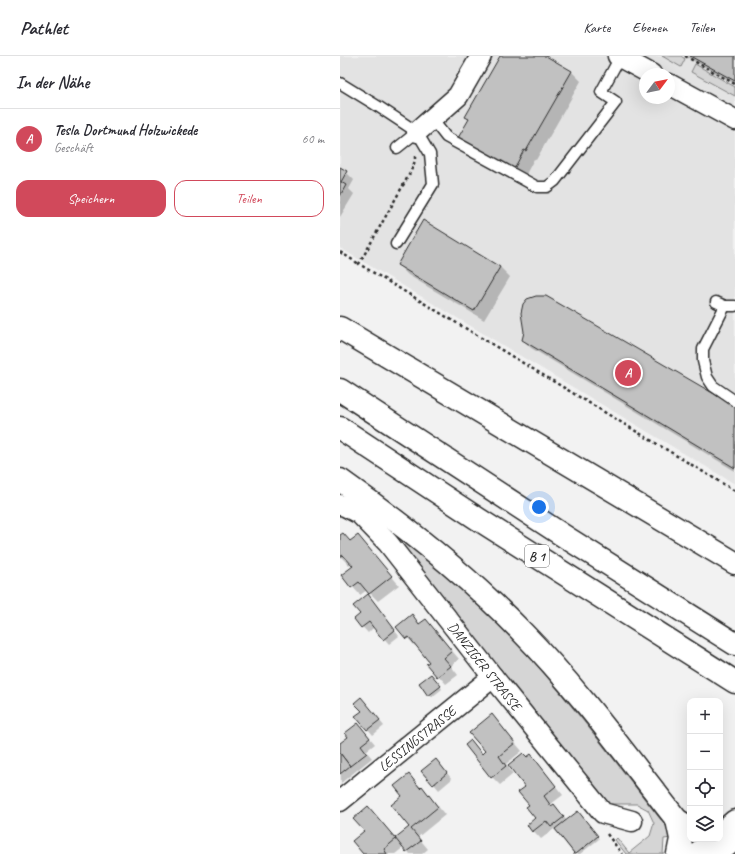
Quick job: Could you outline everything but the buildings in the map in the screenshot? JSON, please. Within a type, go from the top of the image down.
[{"type":"main road","points":[[340,328],[735,563]]},
{"type":"main road","name":"B 1","points":[[340,390],[561,534],[735,644]]},
{"type":"main road","name":"B 1","points":[[340,428],[478,519],[735,682]]},
{"type":"main road","points":[[340,480],[377,506],[485,596],[552,664],[683,824],[678,854]]},
{"type":"main road","points":[[723,831],[735,821]]},
{"type":"main road","points":[[723,838],[735,836]]},
{"type":"main road","points":[[716,854],[735,839]]},
{"type":"main road","points":[[697,854],[711,842]]},
{"type":"street","points":[[417,132],[458,96],[481,56]]},
{"type":"street","points":[[619,56],[640,68]]},
{"type":"street","points":[[675,87],[735,120]]},
{"type":"street","name":"DANZIGER STRASSE","points":[[340,505],[360,514],[388,543],[493,677],[603,813],[632,821]]},
{"type":"street","name":"LESSINGSTRASSE","points":[[340,801],[493,677]]},
{"type":"lane","points":[[432,119],[446,137],[537,187],[546,187],[556,181],[616,102],[601,92],[619,56]]},
{"type":"lane","points":[[340,83],[417,132],[430,154],[433,184],[396,244]]},
{"type":"lane","points":[[397,148],[417,132]]},
{"type":"lane","points":[[725,305],[703,349],[703,360],[707,377],[713,386],[735,401]]},
{"type":"path","points":[[685,56],[735,84]]},
{"type":"path","points":[[359,264],[410,173],[415,161],[417,132]]},
{"type":"path","points":[[340,252],[735,491]]},
{"type":"shaded area","points":[[340,56],[735,56],[735,484],[340,248]]},
{"type":"shaded area","points":[[662,56],[681,56],[685,59],[681,67]]},
{"type":"shaded area","points":[[695,64],[735,87],[735,96],[691,72]]},
{"type":"shaded area","points":[[392,535],[399,535],[471,595],[516,641],[580,716],[661,820],[663,819],[666,822],[671,838],[664,839],[663,854],[626,854],[615,840],[617,838],[629,853],[650,836],[654,823],[648,810],[637,804],[610,804],[601,799]]},
{"type":"place","name":"Tesla Dortmund Holzwickede","points":[[628,373]]}]
